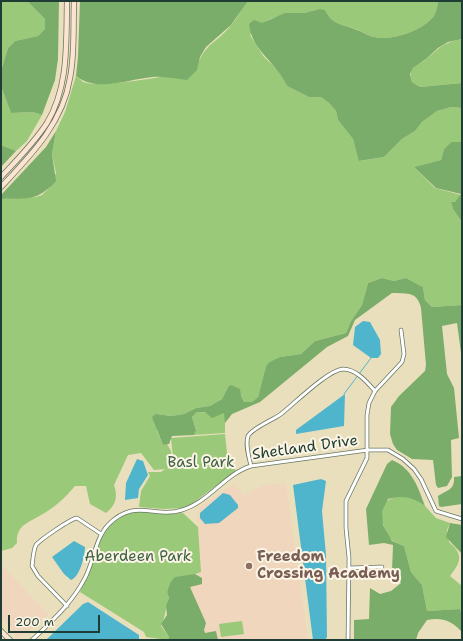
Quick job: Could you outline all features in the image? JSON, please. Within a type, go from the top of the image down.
[{"type":"main road","points":[[1,177],[30,146],[47,123],[59,96],[66,63],[67,1]]},
{"type":"main road","points":[[1,187],[46,136],[56,120],[66,97],[72,67],[74,1]]},
{"type":"main road","points":[[1,631],[10,640]]},
{"type":"street","points":[[348,640],[349,568],[346,501],[367,458],[367,414],[369,403],[376,391],[402,362],[404,354],[401,330]]},
{"type":"street","points":[[251,466],[247,447],[248,437],[251,431],[281,414],[331,373],[345,369],[353,371],[376,391]]},
{"type":"street","name":"Shetland Drive","points":[[32,640],[73,600],[90,570],[101,534],[108,524],[128,511],[140,509],[169,512],[182,511],[194,505],[236,473],[251,466],[368,450],[388,450],[403,459],[414,469],[421,479],[436,511],[462,519]]},
{"type":"street","points":[[67,606],[38,576],[32,566],[35,547],[40,540],[51,535],[70,519],[77,518],[101,534]]},
{"type":"street","points":[[349,568],[382,567]]},
{"type":"shaded area","name":"Freedom Crossing Academy","points":[[234,483],[244,495],[264,485],[286,483],[308,640],[218,640],[216,631],[205,633],[190,587],[201,578],[195,572],[201,571],[198,527],[201,523],[198,521],[197,515],[201,506]]},
{"type":"shaded area","points":[[1,564],[48,614],[38,624],[18,638],[1,617]]},
{"type":"green space","points":[[1,1],[27,1],[45,19],[45,29],[38,36],[15,41],[8,48],[1,71]]},
{"type":"green space","points":[[27,1],[59,1],[58,59],[55,80],[42,115],[33,112],[11,113],[1,86],[1,71],[8,48],[15,41],[38,36],[45,29],[45,19]]},
{"type":"green space","points":[[80,1],[248,1],[231,25],[206,47],[200,57],[197,70],[187,80],[153,77],[113,84],[94,84],[76,76]]},
{"type":"green space","name":"Basl Park","points":[[248,1],[438,1],[435,14],[429,21],[407,34],[390,38],[368,35],[335,22],[325,10],[319,9],[306,13],[280,16],[268,20],[250,35],[264,57],[282,74],[287,86],[309,97],[321,97],[336,111],[338,120],[353,139],[360,161],[384,157],[402,139],[415,131],[422,122],[437,111],[451,107],[462,108],[462,142],[451,142],[444,149],[441,160],[414,167],[435,188],[461,195],[455,202],[451,202],[453,209],[462,222],[462,305],[432,307],[425,300],[423,287],[406,278],[394,281],[382,278],[368,283],[362,305],[351,321],[346,333],[315,341],[301,354],[280,357],[266,366],[258,397],[252,402],[244,402],[241,396],[228,387],[222,399],[210,406],[196,408],[184,414],[171,416],[156,414],[157,431],[163,445],[167,444],[171,451],[172,463],[167,469],[174,467],[171,438],[225,434],[228,463],[231,463],[236,471],[193,503],[182,508],[164,509],[139,507],[141,491],[150,476],[148,472],[161,472],[165,469],[154,470],[141,453],[128,455],[114,485],[116,497],[114,504],[106,513],[90,504],[86,486],[75,486],[55,506],[24,525],[18,532],[17,543],[12,548],[1,551],[1,199],[36,197],[42,195],[49,188],[56,173],[52,154],[56,131],[65,112],[76,76],[83,82],[105,84],[121,83],[196,70],[199,61],[207,48],[226,31]]},
{"type":"green space","points":[[438,1],[462,1],[462,39],[448,42],[438,48],[413,68],[410,74],[412,82],[420,87],[462,83],[462,108],[451,107],[437,111],[422,122],[415,131],[402,139],[384,157],[359,161],[353,139],[338,120],[336,111],[321,97],[309,97],[287,86],[283,78],[255,42],[251,34],[249,24],[254,20],[262,23],[285,13],[304,13],[320,9],[325,10],[331,19],[339,24],[372,36],[390,38],[407,34],[429,21],[435,14]]},
{"type":"green space","points":[[462,39],[462,83],[420,87],[412,82],[411,74],[413,68],[444,45]]},
{"type":"green space","points":[[1,86],[11,113],[33,112],[42,115],[27,141],[16,151],[1,145]]},
{"type":"green space","points":[[56,131],[52,154],[56,181],[43,193],[31,198],[1,199],[1,195],[46,147]]},
{"type":"green space","points":[[451,142],[462,142],[462,222],[453,209],[451,202],[455,202],[461,194],[436,188],[414,167],[441,160],[444,149]]},
{"type":"green space","points":[[1,145],[16,151],[1,167]]},
{"type":"green space","points":[[382,278],[394,281],[406,278],[423,287],[425,300],[432,307],[462,305],[462,360],[457,323],[442,326],[447,374],[454,388],[459,438],[451,440],[452,477],[447,486],[438,488],[436,485],[433,460],[412,459],[397,450],[393,444],[390,434],[391,407],[399,396],[425,371],[426,365],[421,308],[417,299],[411,294],[392,293],[355,320],[348,336],[327,347],[260,402],[232,414],[225,423],[224,413],[212,418],[205,412],[197,412],[192,417],[196,430],[194,435],[172,436],[169,444],[163,445],[152,417],[156,414],[171,416],[184,414],[196,408],[210,406],[222,399],[228,387],[231,385],[240,389],[244,402],[252,402],[258,397],[266,366],[270,362],[280,357],[301,354],[315,341],[346,333],[351,321],[362,305],[368,283]]},
{"type":"green space","points":[[197,412],[225,413],[225,433],[194,435],[196,429],[192,417]]},
{"type":"green space","points":[[392,460],[399,463],[409,473],[417,485],[425,506],[416,501],[403,497],[388,499],[382,511],[383,525],[392,541],[404,546],[411,572],[422,585],[427,611],[460,609],[462,615],[462,632],[454,625],[446,621],[432,619],[427,620],[418,633],[416,640],[354,640],[354,620],[369,619],[370,588],[380,594],[391,591],[401,583],[392,571],[393,545],[384,543],[369,545],[366,509],[387,464]]},
{"type":"green space","points":[[462,476],[462,504],[439,506],[438,496],[452,487],[454,477]]},
{"type":"green space","points":[[394,497],[412,497],[425,506],[436,518],[450,523],[447,530],[449,542],[454,546],[459,554],[459,562],[450,576],[462,586],[462,615],[460,609],[427,611],[422,585],[411,572],[404,546],[394,542],[391,539],[381,518],[382,507],[385,503]]},
{"type":"green space","name":"Aberdeen Park","points":[[140,511],[166,514],[183,513],[198,527],[201,572],[170,583],[167,592],[169,598],[161,626],[169,637],[168,640],[146,637],[144,632],[80,592],[100,542],[106,531],[114,522],[125,515]]},
{"type":"green space","points":[[450,523],[462,525],[462,554],[446,537]]},
{"type":"green space","points":[[195,574],[202,578],[202,584],[190,587],[206,623],[204,630],[205,633],[216,631],[218,640],[168,640],[169,637],[161,624],[167,615],[166,606],[169,598],[167,592],[170,583],[175,577]]},
{"type":"green space","points":[[242,621],[244,634],[221,637],[219,624]]},
{"type":"water","points":[[363,321],[370,322],[380,340],[381,354],[378,358],[371,358],[353,345],[355,327]]},
{"type":"water","points":[[345,394],[344,426],[296,434],[296,430]]},
{"type":"water","points":[[137,459],[143,461],[148,475],[139,489],[138,498],[125,500],[126,483]]},
{"type":"water","points":[[321,479],[326,481],[322,511],[326,555],[327,637],[325,640],[313,640],[293,485]]},
{"type":"water","points":[[223,493],[230,495],[238,505],[238,508],[219,523],[205,524],[200,518],[200,513]]},
{"type":"water","points":[[74,541],[85,547],[85,551],[77,575],[71,580],[64,574],[52,557]]},
{"type":"water","points":[[88,602],[139,635],[139,640],[46,640],[83,604]]},
{"type":"waterway","points":[[344,394],[371,358]]},
{"type":"place","name":"Freedom Crossing Academy","points":[[249,566]]}]
